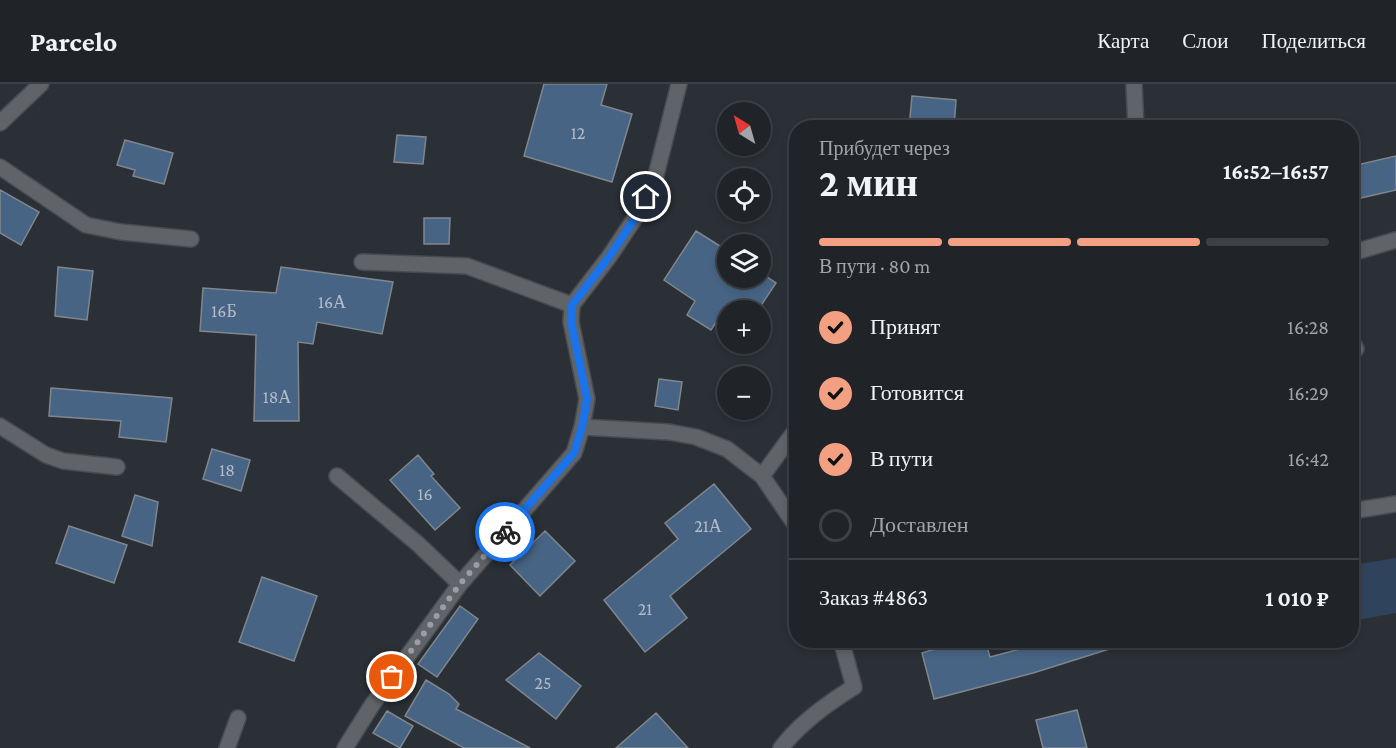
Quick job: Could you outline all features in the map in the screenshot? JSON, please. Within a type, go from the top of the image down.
[{"type":"street","points":[[0,123],[41,84]]},
{"type":"street","points":[[345,748],[372,705],[460,584],[574,453],[587,399],[571,322],[572,305],[609,257],[637,215],[655,179],[679,84]]},
{"type":"street","points":[[1134,84],[1136,120]]},
{"type":"street","points":[[0,167],[86,225],[122,232],[191,239]]},
{"type":"street","points":[[1359,251],[1396,240]]},
{"type":"street","points":[[362,262],[467,266],[572,305]]},
{"type":"street","points":[[0,426],[46,455],[63,460],[117,467]]},
{"type":"street","points":[[582,427],[641,429],[696,437],[727,449],[762,476],[789,516]]},
{"type":"street","points":[[762,476],[789,439]]},
{"type":"street","points":[[337,476],[418,544],[460,584]]},
{"type":"street","points":[[1359,510],[1396,504]]},
{"type":"street","points":[[781,748],[787,740],[831,702],[854,687],[843,648]]},
{"type":"street","points":[[227,748],[238,718]]},
{"type":"shaded area","points":[[1396,558],[1396,613],[1359,620],[1359,564]]},
{"type":"building","points":[[544,84],[607,84],[601,105],[632,114],[612,182],[524,156]]},
{"type":"building","points":[[912,96],[956,100],[955,120],[910,120]]},
{"type":"building","points":[[397,135],[426,137],[423,164],[394,162]]},
{"type":"building","points":[[125,140],[173,153],[164,184],[133,176],[135,170],[117,165]]},
{"type":"building","points":[[1396,156],[1396,190],[1359,198],[1359,164]]},
{"type":"building","points":[[0,190],[39,212],[21,245],[0,233]]},
{"type":"building","points":[[424,218],[450,218],[449,244],[424,244]]},
{"type":"building","points":[[696,231],[717,244],[717,288],[771,288],[771,280],[776,283],[765,300],[717,300],[717,321],[711,330],[687,315],[695,301],[664,280]]},
{"type":"building","points":[[58,267],[93,271],[87,320],[55,316]]},
{"type":"building","points":[[281,267],[393,282],[382,334],[317,322],[313,344],[298,342],[299,421],[254,421],[256,335],[200,331],[203,288],[276,293]]},
{"type":"building","points":[[659,379],[682,382],[678,410],[655,406]]},
{"type":"building","points":[[51,388],[172,398],[166,442],[119,437],[121,421],[49,416]]},
{"type":"building","points":[[212,449],[250,460],[241,491],[203,479]]},
{"type":"building","points":[[418,455],[434,474],[431,476],[460,508],[435,530],[390,480]]},
{"type":"building","points":[[714,484],[751,529],[670,596],[687,618],[645,652],[604,600],[678,539],[665,523]]},
{"type":"building","points":[[135,495],[158,502],[152,546],[122,536]]},
{"type":"building","points":[[69,526],[127,545],[114,583],[56,563]]},
{"type":"building","points":[[545,531],[575,561],[540,596],[510,565]]},
{"type":"building","points":[[262,577],[317,596],[294,661],[239,642]]},
{"type":"building","points":[[460,606],[478,619],[437,677],[418,664]]},
{"type":"building","points":[[987,648],[990,657],[1023,648],[1113,648],[1033,673],[934,699],[922,653],[935,649]]},
{"type":"building","points":[[539,653],[581,686],[556,719],[506,680]]},
{"type":"building","points":[[426,680],[449,694],[459,704],[456,709],[530,748],[464,748],[405,716]]},
{"type":"building","points":[[1077,710],[1087,748],[1043,748],[1036,720]]},
{"type":"building","points":[[387,711],[413,726],[400,748],[373,733]]},
{"type":"building","points":[[656,713],[688,748],[616,748]]},
{"type":"way so far","points":[[392,677],[460,584],[505,532]]},
{"type":"route","points":[[505,532],[574,453],[587,399],[571,322],[572,305],[609,257],[646,197]]}]
